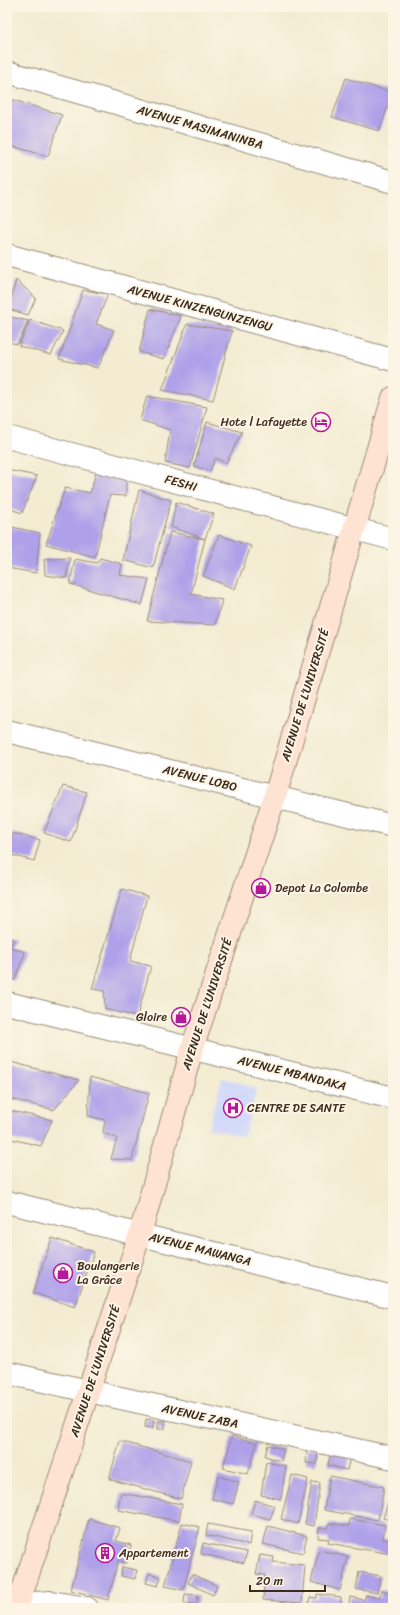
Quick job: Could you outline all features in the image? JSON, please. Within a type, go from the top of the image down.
[{"type":"main road","name":"AVENUE DE L’UNIVERSITÉ","points":[[14,1604],[88,1391],[140,1234],[192,1049],[275,796],[393,398]]},
{"type":"street","name":"AVENUE MASIMANINBA","points":[[7,72],[393,182]]},
{"type":"street","name":"AVENUE KINZENGUNZENGU","points":[[7,255],[393,360]]},
{"type":"street","name":"FESHI","points":[[7,437],[393,539]]},
{"type":"street","name":"AVENUE LOBO","points":[[7,731],[393,826]]},
{"type":"street","points":[[7,1003],[192,1049]]},
{"type":"street","name":"AVENUE MBANDAKA","points":[[192,1049],[393,1098]]},
{"type":"street","name":"AVENUE MAWANGA","points":[[7,1202],[393,1297]]},
{"type":"street","name":"AVENUE ZABA","points":[[7,1373],[393,1458]]},
{"type":"street","points":[[14,1604],[51,1602],[87,1608]]},
{"type":"shaded area","name":"CENTRE DE SANTE","points":[[222,1078],[257,1088],[244,1137],[208,1128]]},
{"type":"building","points":[[346,78],[393,93],[379,131],[332,117]]},
{"type":"building","points":[[7,98],[62,115],[48,156],[7,145]]},
{"type":"building","points":[[16,280],[36,298],[28,315],[8,309]]},
{"type":"building","points":[[83,290],[108,294],[96,324],[114,330],[98,368],[59,359]]},
{"type":"building","points":[[150,309],[181,316],[164,359],[139,352]]},
{"type":"building","points":[[7,316],[28,321],[18,344],[7,342]]},
{"type":"building","points":[[30,320],[63,331],[51,355],[19,346]]},
{"type":"building","points":[[187,324],[232,331],[213,400],[162,390]]},
{"type":"building","points":[[147,396],[207,407],[190,468],[165,463],[170,430],[140,420]]},
{"type":"building","points":[[207,422],[242,432],[226,463],[215,458],[210,471],[194,466]]},
{"type":"building","points":[[97,469],[126,473],[126,496],[110,495],[95,557],[46,544],[65,488],[90,493]]},
{"type":"building","points":[[7,470],[37,476],[22,513],[7,508]]},
{"type":"building","points":[[139,490],[171,500],[153,568],[123,560]]},
{"type":"building","points":[[176,502],[214,514],[205,539],[171,527]]},
{"type":"building","points":[[7,526],[40,533],[36,573],[7,568]]},
{"type":"building","points":[[170,532],[205,539],[191,594],[222,600],[215,625],[147,621]]},
{"type":"building","points":[[219,535],[251,546],[235,589],[203,576]]},
{"type":"building","points":[[70,558],[66,578],[45,575],[44,559]]},
{"type":"building","points":[[100,558],[122,564],[120,575],[149,579],[142,605],[70,584],[75,559],[97,563]]},
{"type":"building","points":[[63,786],[87,792],[71,842],[44,833]]},
{"type":"building","points":[[13,833],[40,840],[34,861],[7,854]]},
{"type":"building","points":[[122,889],[147,896],[130,961],[151,966],[137,1017],[105,1009],[104,991],[92,989]]},
{"type":"building","points":[[7,938],[15,939],[10,947],[25,952],[15,980],[7,978]]},
{"type":"building","points":[[7,1061],[79,1080],[54,1110],[7,1098]]},
{"type":"building","points":[[90,1077],[149,1093],[132,1160],[111,1159],[117,1138],[103,1133],[105,1120],[88,1116]]},
{"type":"building","points":[[7,1110],[52,1120],[41,1146],[7,1138]]},
{"type":"building","name":"Boulangerie La Grâce","points":[[52,1238],[94,1252],[75,1307],[33,1293]]},
{"type":"building","points":[[146,1419],[154,1420],[153,1428],[145,1427]]},
{"type":"building","points":[[158,1421],[165,1421],[165,1429],[158,1429]]},
{"type":"building","points":[[232,1436],[257,1443],[248,1474],[223,1468]]},
{"type":"building","points":[[120,1441],[191,1461],[181,1499],[109,1479]]},
{"type":"building","points":[[268,1445],[284,1449],[281,1461],[265,1456]]},
{"type":"building","points":[[307,1448],[318,1449],[317,1464],[306,1463]]},
{"type":"building","points":[[331,1451],[350,1456],[347,1470],[328,1465]]},
{"type":"building","points":[[266,1462],[286,1466],[281,1499],[261,1495]]},
{"type":"building","points":[[292,1475],[308,1479],[298,1524],[281,1519]]},
{"type":"building","points":[[218,1476],[239,1482],[233,1504],[212,1499]]},
{"type":"building","points":[[330,1476],[384,1487],[378,1520],[324,1510]]},
{"type":"building","points":[[312,1482],[320,1483],[314,1526],[305,1524]]},
{"type":"building","points":[[393,1487],[393,1521],[383,1518]]},
{"type":"building","points":[[121,1493],[182,1504],[179,1521],[118,1510]]},
{"type":"building","points":[[255,1500],[275,1506],[270,1519],[251,1514]]},
{"type":"building","name":"Appartement","points":[[89,1519],[120,1528],[116,1541],[131,1545],[126,1563],[118,1561],[108,1600],[71,1590]]},
{"type":"building","points":[[350,1519],[385,1525],[383,1539],[393,1540],[391,1554],[328,1543],[329,1539],[318,1538],[319,1528],[328,1528],[329,1523],[349,1526]]},
{"type":"building","points":[[182,1523],[200,1527],[183,1590],[165,1586]]},
{"type":"building","points":[[208,1524],[251,1532],[249,1545],[206,1535]]},
{"type":"building","points":[[268,1526],[307,1536],[303,1553],[263,1544]]},
{"type":"building","points":[[203,1543],[247,1552],[244,1563],[201,1554]]},
{"type":"building","points":[[319,1550],[348,1557],[340,1590],[311,1582]]},
{"type":"building","points":[[260,1555],[274,1557],[273,1562],[305,1565],[302,1603],[263,1600],[265,1575],[256,1574]]},
{"type":"building","points":[[122,1567],[137,1570],[135,1579],[121,1576]]},
{"type":"building","points":[[359,1572],[381,1576],[377,1593],[356,1589]]},
{"type":"building","points":[[149,1573],[161,1577],[158,1586],[146,1583]]},
{"type":"building","points":[[192,1574],[217,1586],[213,1595],[188,1583]]},
{"type":"building","points":[[382,1590],[393,1594],[393,1608],[348,1608],[350,1597],[364,1600],[366,1595],[379,1598]]},
{"type":"building","points":[[185,1594],[198,1595],[197,1604],[184,1603]]},
{"type":"building","points":[[317,1594],[341,1597],[340,1608],[308,1608],[310,1597],[317,1598]]},
{"type":"place","name":"Hote l Lafayette","points":[[321,422]]},
{"type":"place","name":"Depot La Colombe","points":[[261,888]]},
{"type":"place","name":"Gloire","points":[[181,1017]]},
{"type":"place","name":"CENTRE DE SANTE","points":[[233,1108]]},
{"type":"place","name":"Boulangerie La Grâce","points":[[63,1273]]},
{"type":"place","name":"Appartement","points":[[105,1553]]}]
